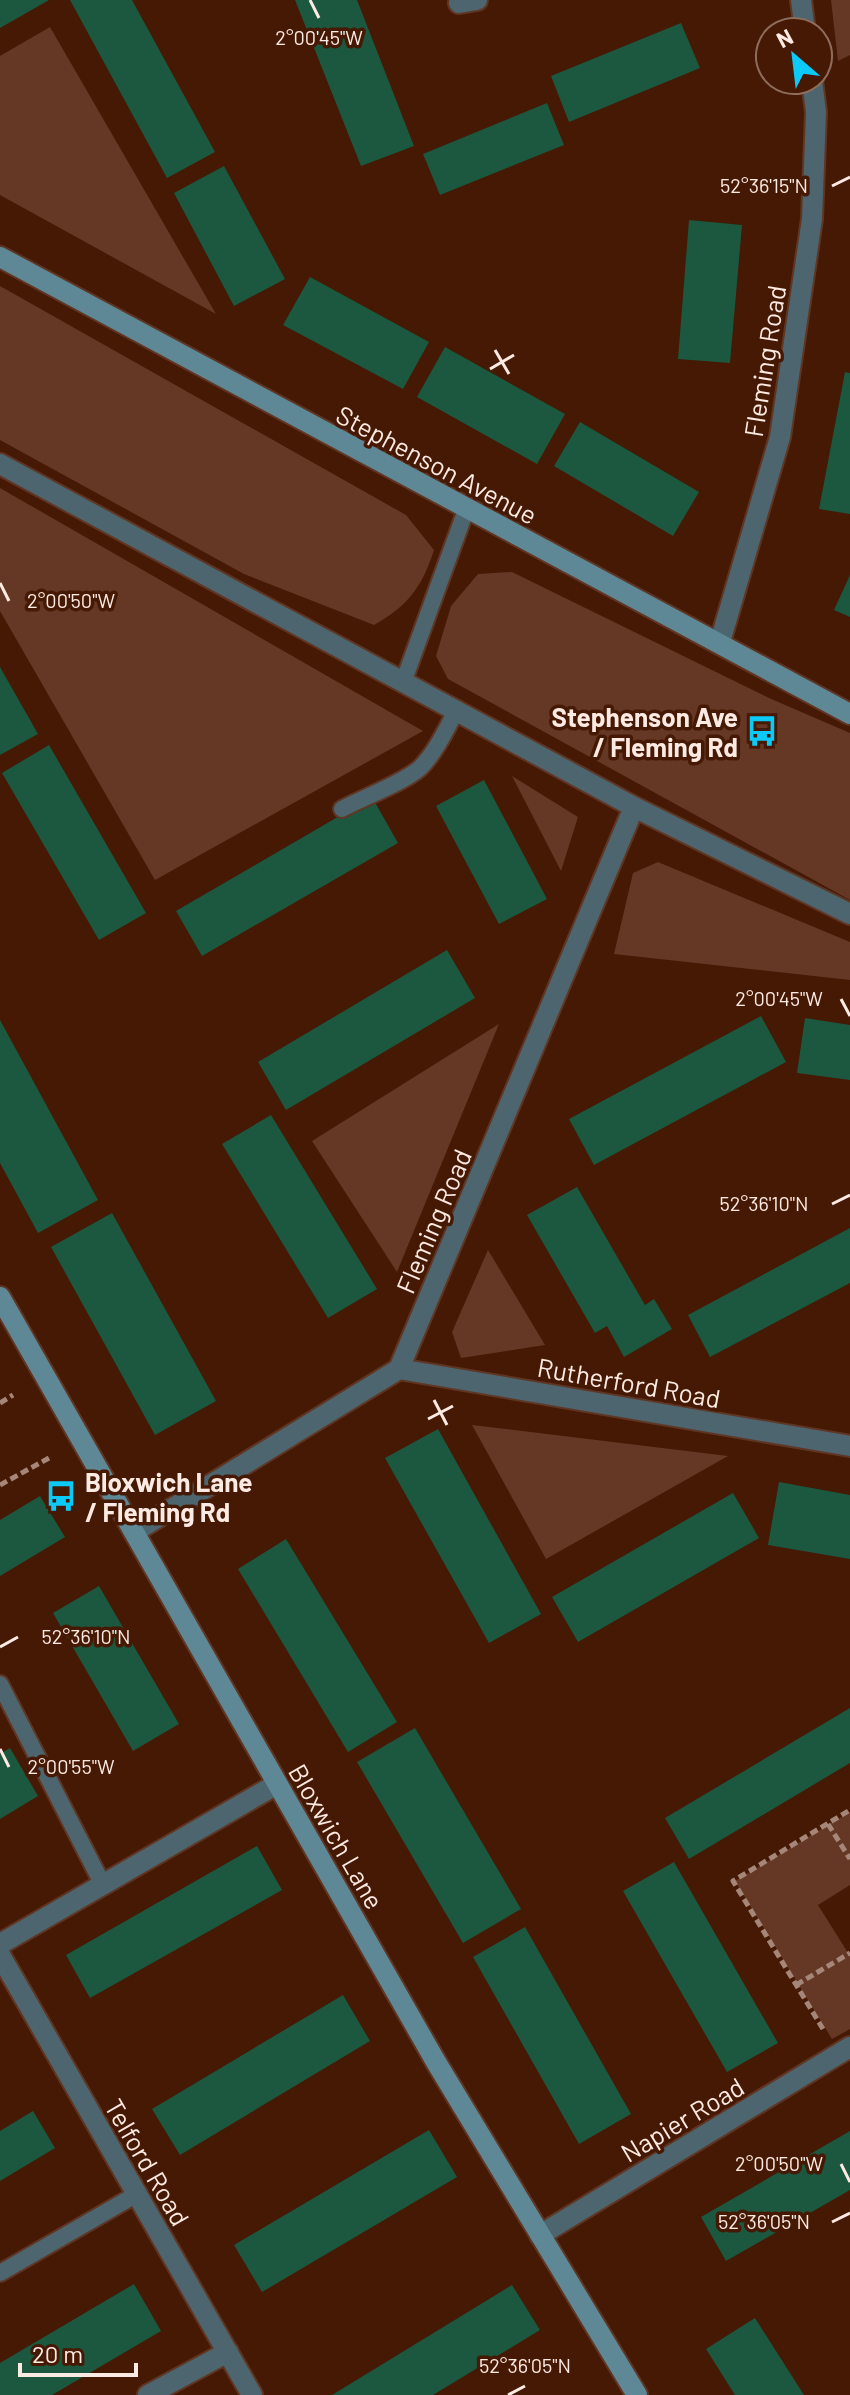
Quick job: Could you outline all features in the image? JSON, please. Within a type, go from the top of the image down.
[{"type":"street","name":"Fleming Road","points":[[720,642],[780,437],[812,219],[814,96]]},
{"type":"street","name":"Stephenson Avenue","points":[[0,257],[850,714]]},
{"type":"street","points":[[0,464],[634,807],[850,914]]},
{"type":"street","name":"Fleming Road","points":[[399,1369],[634,807]]},
{"type":"street","name":"Bloxwich Lane","points":[[0,1297],[436,2062],[637,2395]]},
{"type":"street","points":[[134,1532],[399,1369]]},
{"type":"street","name":"Rutherford Road","points":[[399,1369],[850,1446]]},
{"type":"street","points":[[0,1944],[277,1784]]},
{"type":"street","name":"Telford Road","points":[[0,1955],[252,2395]]},
{"type":"street","name":"Napier Road","points":[[540,2235],[844,2051]]},
{"type":"street","points":[[148,2395],[228,2352]]},
{"type":"lane","points":[[404,680],[466,510]]},
{"type":"lane","points":[[342,809],[420,768],[457,709]]},
{"type":"lane","points":[[0,1684],[103,1885]]},
{"type":"lane","points":[[0,2273],[137,2194]]},
{"type":"path","points":[[0,1403],[13,1395]]},
{"type":"path","points":[[0,1485],[49,1458]]},
{"type":"path","points":[[844,2051],[796,1985],[733,1881],[850,1810]]},
{"type":"path","points":[[828,1824],[850,1859]]},
{"type":"path","points":[[796,1985],[850,1953]]},
{"type":"shaded area","points":[[831,0],[850,0],[850,55],[838,61],[834,16]]},
{"type":"shaded area","points":[[50,27],[216,314],[0,195],[0,56]]},
{"type":"shaded area","points":[[0,286],[406,515],[434,550],[419,585],[405,603],[374,625],[244,574],[0,440]]},
{"type":"shaded area","points":[[0,488],[423,731],[155,880],[0,611]]},
{"type":"shaded area","points":[[512,572],[769,698],[850,733],[850,900],[448,679],[436,656],[451,606],[478,574]]},
{"type":"shaded area","points":[[512,776],[578,817],[561,871]]},
{"type":"shaded area","points":[[658,862],[850,942],[850,980],[614,954],[633,873]]},
{"type":"shaded area","points":[[499,1024],[397,1272],[312,1141]]},
{"type":"shaded area","points":[[488,1250],[545,1345],[461,1358],[452,1332]]},
{"type":"shaded area","points":[[472,1425],[728,1456],[546,1559]]},
{"type":"shaded area","points":[[850,1812],[850,1885],[818,1905],[850,1956],[850,2029],[832,2039],[735,1881]]},
{"type":"building","points":[[0,0],[49,0],[0,28]]},
{"type":"building","points":[[70,0],[132,0],[215,152],[167,178]]},
{"type":"building","points":[[295,0],[357,0],[414,146],[361,166]]},
{"type":"building","points":[[681,23],[700,68],[569,122],[551,76]]},
{"type":"building","points":[[547,103],[564,145],[440,195],[423,154]]},
{"type":"building","points":[[224,166],[285,279],[234,306],[174,193]]},
{"type":"building","points":[[689,220],[742,225],[730,363],[678,359]]},
{"type":"building","points":[[310,277],[429,342],[403,389],[283,325]]},
{"type":"building","points":[[445,347],[565,414],[537,464],[417,397]]},
{"type":"building","points":[[845,372],[850,373],[850,514],[819,509]]},
{"type":"building","points":[[580,422],[699,492],[673,536],[554,466]]},
{"type":"building","points":[[850,575],[850,617],[834,610]]},
{"type":"building","points":[[0,667],[38,734],[0,755]]},
{"type":"building","points":[[49,745],[146,913],[99,940],[2,773]]},
{"type":"building","points":[[484,780],[547,899],[499,924],[436,806]]},
{"type":"building","points":[[372,797],[398,843],[202,956],[176,911]]},
{"type":"building","points":[[447,950],[475,998],[286,1110],[258,1062]]},
{"type":"building","points":[[761,1016],[786,1062],[594,1165],[569,1119]]},
{"type":"building","points":[[805,1018],[850,1025],[850,1080],[797,1073]]},
{"type":"building","points":[[0,1020],[98,1200],[38,1233],[0,1163]]},
{"type":"building","points":[[271,1115],[377,1289],[328,1318],[222,1144]]},
{"type":"building","points":[[577,1187],[645,1305],[654,1299],[672,1329],[624,1357],[607,1326],[595,1333],[527,1215]]},
{"type":"building","points":[[112,1213],[216,1401],[155,1435],[51,1247]]},
{"type":"building","points":[[850,1228],[850,1283],[710,1357],[688,1315]]},
{"type":"building","points":[[438,1429],[541,1614],[489,1643],[385,1458]]},
{"type":"building","points":[[779,1482],[850,1495],[850,1559],[768,1545]]},
{"type":"building","points":[[733,1493],[759,1538],[578,1642],[552,1597]]},
{"type":"building","points":[[40,1496],[65,1537],[0,1576],[0,1520]]},
{"type":"building","points":[[286,1539],[397,1722],[348,1752],[238,1569]]},
{"type":"building","points":[[99,1586],[179,1724],[133,1751],[53,1613]]},
{"type":"building","points":[[850,1708],[850,1763],[689,1859],[665,1818]]},
{"type":"building","points":[[415,1728],[521,1909],[463,1943],[357,1762]]},
{"type":"building","points":[[10,1748],[38,1796],[0,1819],[0,1754]]},
{"type":"building","points":[[257,1846],[282,1890],[90,1998],[66,1955]]},
{"type":"building","points":[[674,1862],[778,2043],[727,2072],[623,1891]]},
{"type":"building","points":[[525,1927],[631,2114],[579,2144],[473,1957]]},
{"type":"building","points":[[343,1995],[370,2041],[180,2155],[152,2109]]},
{"type":"building","points":[[33,2111],[55,2148],[0,2181],[0,2131]]},
{"type":"building","points":[[429,2130],[457,2177],[262,2292],[234,2245]]},
{"type":"building","points":[[850,2131],[850,2190],[726,2261],[701,2217]]},
{"type":"building","points":[[134,2284],[161,2331],[52,2395],[0,2395],[0,2363]]},
{"type":"building","points":[[512,2285],[540,2330],[433,2395],[332,2395]]},
{"type":"building","points":[[755,2318],[804,2395],[735,2395],[706,2349]]},
{"type":"place","name":"Stephenson Ave / Fleming Rd","points":[[762,731]]},
{"type":"place","name":"Bloxwich Lane / Fleming Rd","points":[[61,1496]]}]
